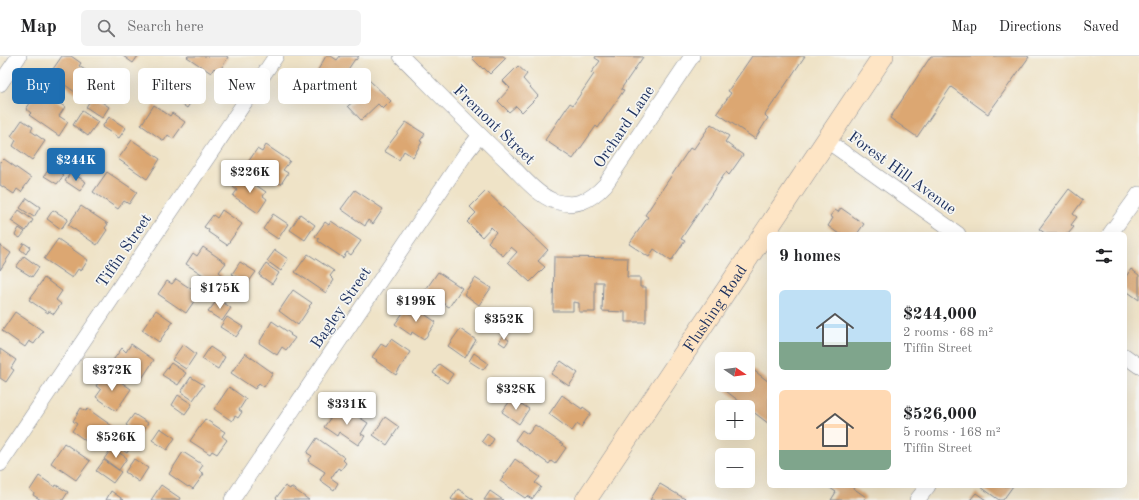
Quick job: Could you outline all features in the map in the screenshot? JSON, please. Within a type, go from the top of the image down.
[{"type":"main road","name":"Flushing Road","points":[[586,500],[882,56]]},
{"type":"street","points":[[0,84],[19,56]]},
{"type":"street","name":"Tiffin Street","points":[[0,464],[276,56]]},
{"type":"street","name":"Fremont Street","points":[[401,56],[480,136],[545,196],[559,202],[573,204]]},
{"type":"street","name":"Orchard Lane","points":[[573,204],[590,199],[606,185],[692,56]]},
{"type":"street","name":"Bagley Street","points":[[232,500],[466,153],[480,136]]},
{"type":"street","name":"Forest Hill Avenue","points":[[826,140],[955,232]]},
{"type":"street","points":[[1111,232],[1139,194]]},
{"type":"street","points":[[1127,357],[1139,366]]},
{"type":"street","points":[[917,500],[926,488]]},
{"type":"building","points":[[62,56],[71,56],[81,63],[79,66],[82,68],[73,68],[73,91],[65,85],[65,68],[54,68]]},
{"type":"building","points":[[123,56],[138,56],[133,63]]},
{"type":"building","points":[[326,56],[331,56],[337,60],[340,56],[359,56],[349,68],[319,68]]},
{"type":"building","points":[[472,56],[503,56],[506,58],[490,74],[472,58]]},
{"type":"building","points":[[596,56],[643,57],[621,89],[624,90],[598,128],[596,126],[573,159],[545,140],[570,103],[573,105],[594,74],[591,73],[600,61],[595,58]]},
{"type":"building","points":[[752,56],[805,56],[765,115],[768,118],[755,139],[717,113],[731,93],[728,91]]},
{"type":"building","points":[[931,56],[1029,57],[988,114],[951,87],[917,137],[890,118]]},
{"type":"building","points":[[187,57],[228,57],[221,68],[214,68],[211,73],[206,68],[204,68]]},
{"type":"building","points":[[518,66],[527,74],[523,79],[538,96],[522,112],[516,106],[509,112],[498,101],[510,88],[503,81]]},
{"type":"building","points":[[371,82],[391,101],[383,109],[378,104],[361,120],[348,106],[350,104],[371,104]]},
{"type":"building","points":[[29,104],[60,104],[65,107],[59,116],[68,122],[59,136],[29,115],[31,113],[26,109]]},
{"type":"building","points":[[88,104],[105,104],[109,107],[102,118],[86,107]]},
{"type":"building","points":[[181,104],[190,104],[187,108]]},
{"type":"building","points":[[154,105],[170,116],[172,113],[185,122],[173,139],[168,135],[164,141],[141,125]]},
{"type":"building","points":[[82,111],[98,122],[88,136],[73,125]]},
{"type":"building","points":[[109,117],[126,128],[119,138],[102,127]]},
{"type":"building","points":[[22,120],[33,127],[31,131],[45,141],[32,160],[13,146],[16,140],[11,136]]},
{"type":"building","points":[[406,122],[425,134],[413,157],[404,151],[399,160],[384,151]]},
{"type":"building","points":[[711,124],[729,136],[725,142],[743,155],[729,175],[726,172],[681,239],[685,241],[671,261],[654,249],[649,257],[629,244],[648,217],[645,215],[690,148],[693,150]]},
{"type":"building","points":[[132,140],[160,159],[147,179],[118,159]]},
{"type":"building","points":[[266,145],[290,161],[283,170],[288,173],[281,184],[261,170],[259,174],[246,165],[257,149],[262,152]]},
{"type":"building","points":[[4,159],[31,178],[21,192],[17,189],[14,194],[0,185],[0,161],[1,162]]},
{"type":"building","points":[[51,166],[64,175],[57,184],[44,176]]},
{"type":"building","points":[[71,172],[86,182],[80,191],[65,181]]},
{"type":"building","points":[[107,172],[137,192],[129,204],[124,201],[118,209],[93,192]]},
{"type":"building","points":[[241,175],[266,192],[263,196],[267,199],[258,213],[233,196],[237,190],[233,187]]},
{"type":"building","points":[[1069,189],[1083,200],[1073,214],[1077,217],[1071,225],[1074,227],[1070,232],[1043,232],[1039,229]]},
{"type":"building","points":[[355,190],[383,209],[373,224],[368,220],[365,226],[341,209]]},
{"type":"building","points":[[486,191],[548,250],[538,261],[545,267],[530,282],[508,262],[517,252],[511,247],[503,256],[488,242],[496,232],[491,227],[482,237],[467,222],[476,213],[470,207]]},
{"type":"building","points":[[27,198],[40,207],[34,217],[20,208]]},
{"type":"building","points":[[81,206],[108,224],[105,228],[107,230],[97,245],[68,225]]},
{"type":"building","points":[[841,208],[864,224],[858,232],[836,232],[828,226],[833,218],[830,216],[835,210],[838,212]]},
{"type":"building","points":[[19,210],[33,220],[26,231],[11,221]]},
{"type":"building","points":[[53,210],[68,219],[61,229],[47,219]]},
{"type":"building","points":[[222,210],[242,224],[227,245],[208,232],[209,230],[204,227],[213,215],[217,218]]},
{"type":"building","points":[[273,214],[288,224],[278,239],[263,229]]},
{"type":"building","points":[[300,214],[315,225],[305,240],[290,230]]},
{"type":"building","points":[[331,221],[361,241],[351,255],[347,252],[343,258],[318,241],[319,239],[315,236],[325,222],[329,225]]},
{"type":"building","points":[[19,228],[25,232],[20,238],[15,235]]},
{"type":"building","points":[[58,239],[88,260],[81,271],[78,269],[72,278],[44,259]]},
{"type":"building","points":[[24,243],[30,247],[26,254],[20,249]]},
{"type":"building","points":[[0,245],[11,253],[0,270]]},
{"type":"building","points":[[203,247],[226,263],[219,272],[223,275],[217,284],[186,264],[193,253],[197,256]]},
{"type":"building","points":[[275,250],[288,259],[281,271],[267,261]]},
{"type":"building","points":[[308,254],[334,271],[330,276],[334,280],[326,293],[295,272]]},
{"type":"building","points":[[24,256],[39,267],[32,277],[16,267]]},
{"type":"building","points":[[554,257],[628,258],[627,277],[640,277],[640,287],[646,287],[646,322],[625,322],[625,312],[602,311],[603,282],[595,282],[595,312],[579,312],[579,303],[573,302],[573,311],[553,311]]},
{"type":"building","points":[[240,262],[256,272],[247,284],[232,274]]},
{"type":"building","points":[[266,264],[279,273],[272,284],[259,275]]},
{"type":"building","points":[[1131,269],[1139,275],[1139,300],[1127,291],[1127,275]]},
{"type":"building","points":[[438,272],[462,288],[449,307],[435,298],[432,302],[422,295]]},
{"type":"building","points":[[44,278],[62,291],[56,300],[61,304],[54,314],[49,311],[48,313],[29,300]]},
{"type":"building","points":[[475,278],[491,288],[479,305],[464,294]]},
{"type":"building","points":[[176,279],[199,294],[186,313],[158,294],[167,281],[172,284]]},
{"type":"building","points":[[293,290],[312,303],[298,325],[279,311]]},
{"type":"building","points":[[218,299],[231,308],[222,321],[208,312]]},
{"type":"building","points":[[414,307],[436,322],[424,340],[412,332],[411,335],[395,324],[405,310],[410,314]]},
{"type":"building","points":[[156,310],[173,322],[159,342],[142,330]]},
{"type":"building","points":[[15,312],[43,331],[34,344],[29,341],[25,347],[2,331]]},
{"type":"building","points":[[227,317],[243,327],[236,337],[220,327]]},
{"type":"building","points":[[272,321],[295,338],[286,350],[282,347],[277,355],[259,343]]},
{"type":"building","points":[[460,329],[476,340],[465,358],[448,346]]},
{"type":"building","points":[[503,336],[509,340],[505,346],[499,342]]},
{"type":"building","points":[[391,339],[410,352],[396,375],[372,357],[381,344],[386,347]]},
{"type":"building","points":[[131,344],[154,360],[141,380],[126,369],[124,373],[111,363],[122,348],[126,352]]},
{"type":"building","points":[[183,344],[196,354],[186,369],[172,360]]},
{"type":"building","points":[[210,347],[225,357],[218,369],[202,359]]},
{"type":"building","points":[[0,349],[16,360],[11,368],[14,370],[6,382],[0,378]]},
{"type":"building","points":[[245,353],[273,373],[264,387],[259,383],[255,389],[231,373]]},
{"type":"building","points":[[474,353],[488,363],[483,370],[469,361]]},
{"type":"building","points":[[561,361],[578,373],[569,386],[551,374]]},
{"type":"building","points":[[171,363],[186,373],[178,385],[162,375]]},
{"type":"building","points":[[439,364],[453,374],[447,383],[433,373]]},
{"type":"building","points":[[755,371],[767,380],[767,422],[755,413],[755,400],[738,400],[727,392],[755,392]]},
{"type":"building","points":[[104,374],[109,377],[111,375],[131,389],[116,411],[96,397],[101,390],[96,386]]},
{"type":"building","points":[[191,377],[204,385],[193,400],[181,392]]},
{"type":"building","points":[[229,387],[246,399],[239,410],[242,412],[238,418],[235,416],[232,421],[214,409]]},
{"type":"building","points":[[178,395],[192,404],[185,414],[172,405]]},
{"type":"building","points":[[562,395],[582,409],[583,407],[591,413],[581,427],[577,424],[572,431],[549,414]]},
{"type":"building","points":[[512,398],[529,409],[519,424],[502,412]]},
{"type":"building","points":[[81,408],[86,411],[88,409],[112,426],[99,444],[96,442],[93,446],[72,431],[77,424],[73,421]]},
{"type":"building","points":[[345,408],[368,423],[361,434],[365,436],[358,445],[339,432],[337,436],[324,427],[335,411],[340,415]]},
{"type":"building","points":[[134,414],[148,423],[140,435],[126,425]]},
{"type":"building","points":[[385,417],[399,427],[387,445],[373,435]]},
{"type":"building","points":[[205,419],[225,432],[222,436],[227,440],[217,454],[212,451],[210,454],[190,441]]},
{"type":"building","points":[[535,425],[563,444],[562,445],[566,448],[555,464],[551,461],[549,464],[515,440],[522,430],[528,434]]},
{"type":"building","points":[[160,428],[175,438],[167,450],[152,440]]},
{"type":"building","points":[[487,434],[494,439],[489,447],[482,441]]},
{"type":"building","points":[[317,438],[345,458],[343,460],[346,463],[341,470],[338,468],[331,478],[338,483],[334,490],[320,480],[325,472],[308,461],[312,456],[307,453]]},
{"type":"building","points":[[64,443],[90,461],[76,480],[51,463]]},
{"type":"building","points":[[125,443],[131,446],[127,453],[121,449]]},
{"type":"building","points":[[112,448],[127,458],[119,470],[104,459]]},
{"type":"building","points":[[183,452],[203,465],[199,471],[204,474],[193,489],[169,474]]},
{"type":"building","points":[[134,459],[148,468],[139,482],[125,472]]},
{"type":"building","points":[[515,459],[540,477],[535,483],[541,487],[532,499],[527,496],[525,498],[500,481]]},
{"type":"building","points":[[104,460],[121,472],[113,483],[96,471]]},
{"type":"building","points":[[39,476],[55,487],[56,485],[68,492],[63,500],[41,500],[33,495],[34,493],[30,490]]},
{"type":"building","points":[[660,484],[687,500],[650,500]]},
{"type":"building","points":[[161,485],[180,498],[179,500],[151,500]]},
{"type":"building","points":[[285,486],[290,489],[291,487],[309,500],[278,500],[276,498]]},
{"type":"building","points":[[830,488],[853,488],[866,497],[864,500],[831,500],[836,492]]},
{"type":"building","points":[[982,488],[1012,488],[1003,500],[999,500]]},
{"type":"building","points":[[458,489],[474,500],[452,500],[451,499]]},
{"type":"building","points":[[111,491],[124,500],[106,500]]},
{"type":"building","points":[[490,491],[503,500],[484,500]]},
{"type":"building","points":[[976,493],[986,500],[970,500]]}]
